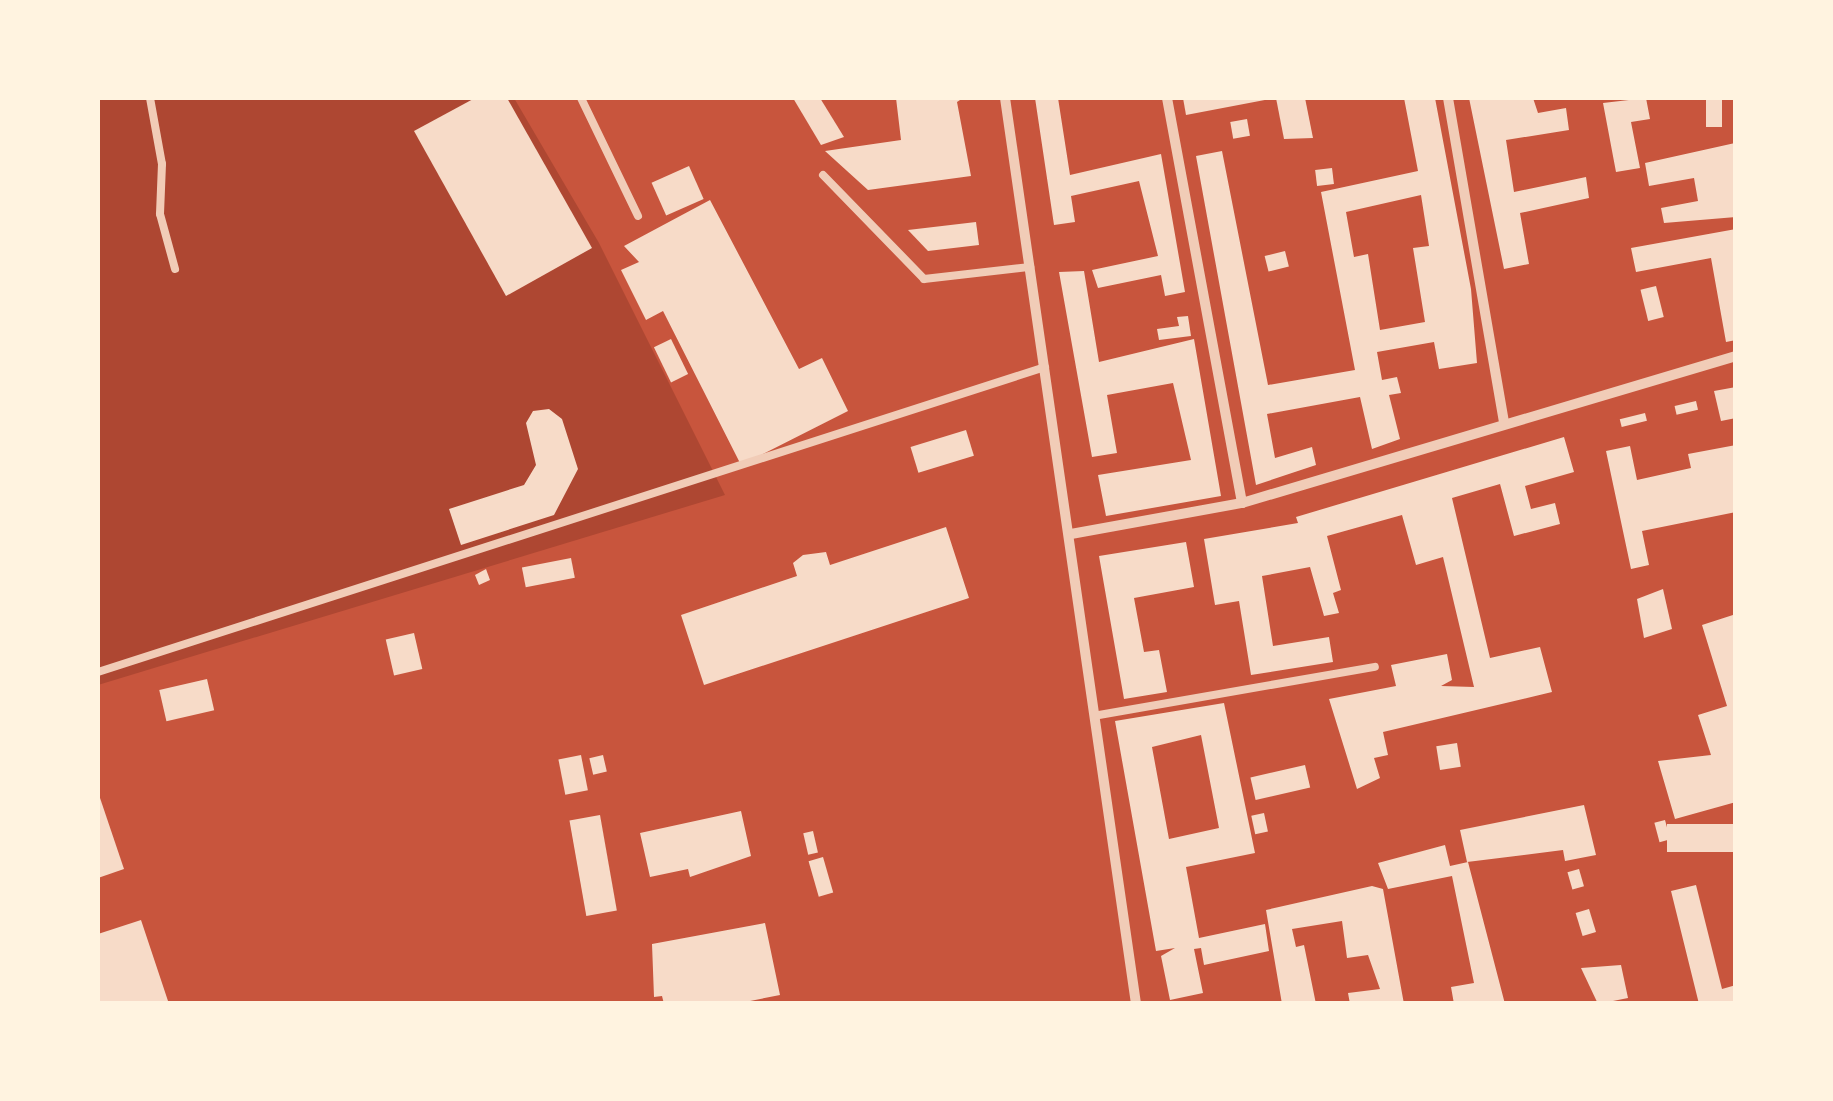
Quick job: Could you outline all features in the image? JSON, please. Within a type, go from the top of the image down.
[{"type":"street","points":[[1005,98],[1099,715],[1136,1004]]},
{"type":"street","points":[[1167,98],[1242,503]]},
{"type":"street","points":[[1448,98],[1504,423]]},
{"type":"street","points":[[1070,534],[1242,503],[1736,356]]},
{"type":"lane","points":[[150,98],[162,164],[160,214],[175,269]]},
{"type":"lane","points":[[581,98],[638,216]]},
{"type":"lane","points":[[823,175],[924,279],[1030,268]]},
{"type":"lane","points":[[98,672],[1044,368]]},
{"type":"lane","points":[[1099,715],[1374,667]]},
{"type":"shaded area","points":[[98,98],[514,98],[599,243],[725,495],[98,685]]},
{"type":"building","points":[[475,98],[507,98],[592,248],[506,296],[414,131]]},
{"type":"building","points":[[793,98],[820,98],[844,137],[821,145]]},
{"type":"building","points":[[896,98],[963,98],[957,102],[971,176],[868,190],[825,151],[901,140]]},
{"type":"building","points":[[1035,98],[1058,98],[1070,175],[1161,154],[1185,292],[1165,296],[1161,275],[1098,288],[1092,270],[1158,256],[1139,181],[1071,196],[1075,222],[1054,225]]},
{"type":"building","points":[[1183,98],[1270,98],[1270,99],[1186,115]]},
{"type":"building","points":[[1276,98],[1305,98],[1313,138],[1284,139]]},
{"type":"building","points":[[1404,98],[1435,98],[1471,289],[1477,363],[1439,369],[1434,342],[1377,352],[1382,380],[1397,377],[1401,393],[1389,395],[1400,439],[1372,449],[1360,397],[1267,414],[1275,458],[1312,447],[1316,465],[1256,485],[1196,156],[1222,151],[1268,385],[1355,370],[1321,192],[1418,171]],"holes":[[[1421,195],[1429,246],[1413,248],[1425,322],[1380,330],[1368,254],[1354,257],[1346,212]]]},
{"type":"building","points":[[1469,98],[1533,98],[1538,113],[1566,108],[1569,130],[1506,140],[1514,192],[1586,177],[1589,198],[1520,213],[1529,264],[1504,269]]},
{"type":"building","points":[[1646,98],[1650,119],[1631,122],[1640,168],[1616,172],[1603,103]]},
{"type":"building","points":[[1706,98],[1722,98],[1722,127],[1706,127]]},
{"type":"building","points":[[1247,119],[1250,136],[1233,139],[1230,122]]},
{"type":"building","points":[[1735,143],[1736,217],[1664,223],[1661,208],[1698,201],[1694,178],[1649,186],[1645,163]]},
{"type":"building","points":[[689,166],[704,199],[666,216],[652,183]]},
{"type":"building","points":[[1332,168],[1334,184],[1317,186],[1315,170]]},
{"type":"building","points":[[710,200],[799,369],[822,358],[848,411],[741,465],[663,311],[646,320],[621,270],[639,262],[624,246]]},
{"type":"building","points":[[976,222],[979,245],[928,251],[908,230]]},
{"type":"building","points":[[1736,229],[1736,340],[1726,342],[1711,258],[1636,272],[1631,248]]},
{"type":"building","points":[[1285,251],[1289,267],[1268,272],[1265,256]]},
{"type":"building","points":[[1084,271],[1099,362],[1194,339],[1221,496],[1106,516],[1098,475],[1191,460],[1173,383],[1107,395],[1117,453],[1092,457],[1059,272]]},
{"type":"building","points":[[1656,286],[1664,317],[1648,321],[1640,290]]},
{"type":"building","points":[[1188,316],[1191,336],[1159,340],[1157,329],[1179,326],[1177,317]]},
{"type":"building","points":[[671,339],[688,374],[671,382],[654,347]]},
{"type":"building","points":[[1736,387],[1736,418],[1721,421],[1714,391]]},
{"type":"building","points":[[1696,401],[1698,410],[1677,415],[1675,406]]},
{"type":"building","points":[[549,409],[562,419],[578,469],[554,515],[461,545],[449,509],[524,485],[536,465],[526,423],[533,411]]},
{"type":"building","points":[[1645,413],[1647,421],[1622,427],[1620,419]]},
{"type":"building","points":[[966,430],[974,456],[918,473],[911,447]]},
{"type":"building","points":[[1564,437],[1574,472],[1525,486],[1531,509],[1555,503],[1560,524],[1514,536],[1500,484],[1452,498],[1490,658],[1540,647],[1552,692],[1383,732],[1388,755],[1374,758],[1380,778],[1357,789],[1329,699],[1396,686],[1391,665],[1447,654],[1452,680],[1441,686],[1474,687],[1443,557],[1416,565],[1402,515],[1327,536],[1341,590],[1333,593],[1339,613],[1324,616],[1310,567],[1262,576],[1273,646],[1329,637],[1333,662],[1251,675],[1239,601],[1215,605],[1204,539],[1298,523],[1296,517]]},
{"type":"building","points":[[1736,445],[1736,512],[1642,531],[1649,565],[1631,569],[1606,451],[1630,446],[1637,480],[1691,468],[1688,454]]},
{"type":"building","points":[[946,527],[969,598],[704,685],[681,615],[797,576],[793,563],[803,555],[826,552],[830,565]]},
{"type":"building","points":[[1186,542],[1194,587],[1134,598],[1144,652],[1159,650],[1167,692],[1124,699],[1099,556]]},
{"type":"building","points":[[571,558],[575,578],[526,587],[522,568]]},
{"type":"building","points":[[486,569],[490,580],[479,585],[475,575]]},
{"type":"building","points":[[1663,589],[1672,629],[1644,638],[1637,599]]},
{"type":"building","points":[[1736,614],[1736,802],[1675,819],[1658,761],[1711,755],[1698,715],[1727,706],[1702,625]]},
{"type":"building","points":[[414,633],[422,669],[394,676],[386,640]]},
{"type":"building","points":[[207,679],[214,710],[166,721],[159,690]]},
{"type":"building","points":[[1224,703],[1255,853],[1186,867],[1199,938],[1265,924],[1269,951],[1204,965],[1201,948],[1194,949],[1203,993],[1170,1000],[1161,956],[1175,948],[1156,951],[1115,721]],"holes":[[[1201,735],[1219,828],[1169,839],[1152,747]]]},
{"type":"building","points":[[1457,743],[1461,767],[1440,770],[1436,746]]},
{"type":"building","points":[[581,755],[588,790],[565,795],[558,759]]},
{"type":"building","points":[[603,755],[607,772],[593,775],[589,758]]},
{"type":"building","points":[[1305,765],[1310,787],[1256,800],[1250,778]]},
{"type":"building","points":[[98,792],[124,869],[98,878]]},
{"type":"building","points":[[1584,805],[1596,855],[1565,861],[1563,850],[1467,862],[1460,830]]},
{"type":"building","points":[[741,811],[751,856],[690,877],[688,869],[650,877],[640,833]]},
{"type":"building","points":[[1264,813],[1268,832],[1255,834],[1251,816]]},
{"type":"building","points":[[600,815],[617,911],[586,916],[569,820]]},
{"type":"building","points":[[1665,820],[1670,839],[1660,842],[1654,823]]},
{"type":"building","points":[[1667,824],[1736,824],[1736,852],[1667,852]]},
{"type":"building","points":[[813,831],[818,852],[808,855],[803,833]]},
{"type":"building","points":[[1445,845],[1450,866],[1468,862],[1505,1004],[1454,1004],[1451,987],[1474,983],[1452,876],[1388,889],[1378,863]]},
{"type":"building","points":[[823,857],[833,893],[819,897],[809,861]]},
{"type":"building","points":[[1579,869],[1584,886],[1572,890],[1567,872]]},
{"type":"building","points":[[1696,885],[1722,989],[1736,985],[1736,1004],[1699,1004],[1671,891]]},
{"type":"building","points":[[1372,886],[1383,889],[1404,1004],[1350,1004],[1348,993],[1380,989],[1368,955],[1347,958],[1342,921],[1292,929],[1296,947],[1304,945],[1316,1004],[1282,1004],[1266,910]]},
{"type":"building","points":[[1589,909],[1596,932],[1583,936],[1576,913]]},
{"type":"building","points":[[141,920],[169,1004],[98,1004],[98,934]]},
{"type":"building","points":[[765,923],[780,995],[735,1004],[664,1004],[662,996],[654,997],[652,944]]},
{"type":"building","points":[[1621,965],[1628,998],[1598,1004],[1581,968]]}]
